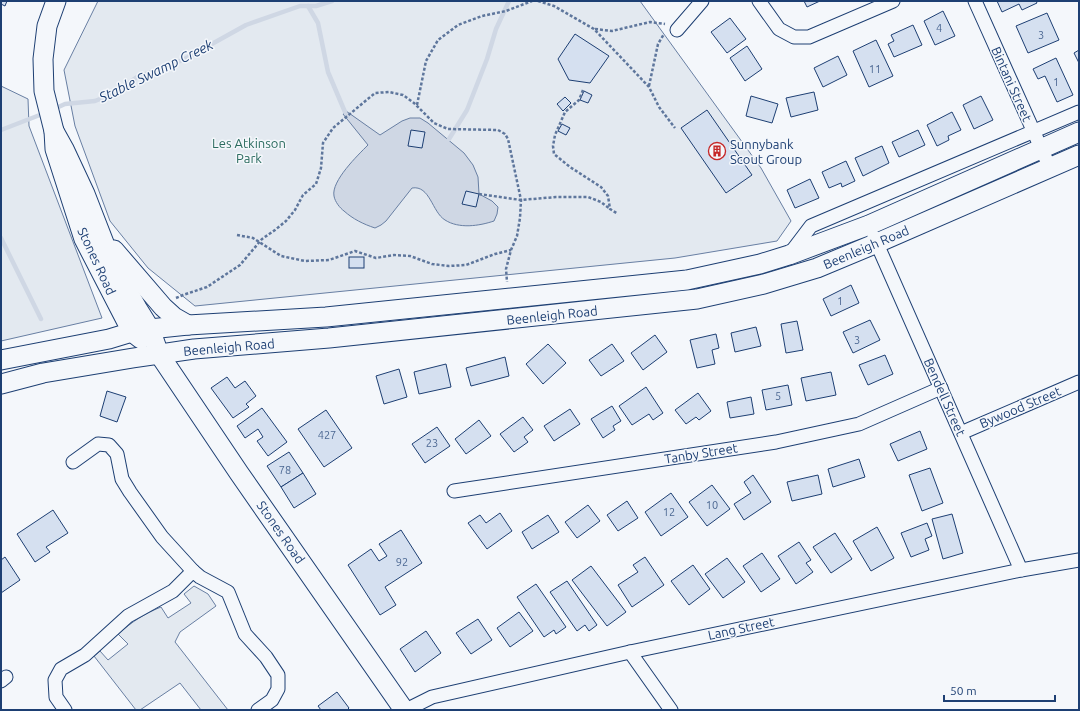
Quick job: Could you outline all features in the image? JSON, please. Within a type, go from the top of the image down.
[{"type":"main road","name":"Stones Road","points":[[56,1],[46,26],[43,59],[44,91],[54,131],[55,149],[84,239],[132,332],[159,354]]},
{"type":"main road","name":"Stones Road","points":[[54,131],[64,149],[102,235],[113,266],[150,329],[159,354],[239,472],[405,710]]},
{"type":"main road","name":"Beenleigh Road","points":[[1,360],[109,339],[132,332],[150,329],[326,316],[687,280],[760,264],[789,255],[869,225],[1037,140],[1079,132]]},
{"type":"main road","name":"Beenleigh Road","points":[[1,384],[42,373],[194,349],[329,338],[697,299],[764,284],[816,268],[1079,155]]},
{"type":"main road","name":"Stones Road","points":[[102,235],[163,306],[174,317],[188,325]]},
{"type":"street","points":[[672,27],[702,1]]},
{"type":"street","points":[[759,1],[779,29],[794,37],[809,37],[893,1]]},
{"type":"street","name":"Bintani Street","points":[[975,1],[1050,168]]},
{"type":"street","name":"Beenleigh Road","points":[[789,255],[811,226],[1037,140],[1079,112]]},
{"type":"street","name":"Bendell Street","points":[[869,225],[1021,570]]},
{"type":"street","name":"Bywood Street","points":[[961,433],[1079,382]]},
{"type":"street","name":"Tanby Street","points":[[454,491],[776,442],[858,424],[941,388]]},
{"type":"street","points":[[73,462],[98,444],[108,445],[117,454],[122,479],[162,537],[200,577],[228,592],[245,634],[266,657],[278,675],[278,689],[272,700],[258,710]]},
{"type":"street","name":"Lang Street","points":[[405,710],[432,697],[630,652],[1021,570],[1079,560]]},
{"type":"street","points":[[65,710],[56,697],[54,680],[61,669],[85,655],[128,616],[173,591],[193,571]]},
{"type":"street","points":[[630,652],[671,710]]},
{"type":"path","points":[[417,106],[426,61],[438,40],[458,25],[532,1]]},
{"type":"path","points":[[538,1],[554,6],[594,29],[649,87],[659,107],[675,128]]},
{"type":"path","points":[[594,29],[612,31],[650,22],[672,27],[658,44],[649,87]]},
{"type":"path","points":[[583,90],[578,100],[564,112],[553,146],[554,154],[570,167],[601,187],[608,196],[610,209]]},
{"type":"path","points":[[172,300],[207,287],[240,265],[259,242],[275,230],[295,210],[303,195],[316,184],[322,168],[323,143],[333,128],[375,93],[389,92],[403,95],[417,106],[434,123],[448,129],[498,130],[505,134],[508,139],[521,200],[517,236],[511,250],[506,269],[509,297]]},
{"type":"path","points":[[479,194],[521,200],[556,197],[588,197],[601,202],[618,214]]},
{"type":"path","points":[[237,235],[253,238],[270,250],[282,256],[305,261],[329,260],[355,252],[376,258],[410,256],[432,264],[449,266],[466,265],[495,254],[511,250]]},
{"type":"green space","name":"Les Atkinson Park","points":[[98,1],[640,1],[761,168],[791,221],[777,241],[675,258],[195,306],[148,268],[110,221],[75,126],[64,70]]},
{"type":"green space","points":[[1,86],[28,99],[29,126],[102,318],[1,341]]},
{"type":"green space","points":[[194,586],[208,594],[216,606],[180,632],[175,642],[228,710],[201,710],[180,683],[140,710],[136,710],[94,656],[100,651],[108,660],[128,644],[118,634],[144,615],[161,607],[168,618],[191,603],[184,594]]},
{"type":"shaded area","points":[[346,111],[380,135],[402,121],[410,118],[420,118],[428,123],[464,153],[473,165],[478,177],[479,194],[492,201],[498,207],[494,221],[469,226],[451,223],[441,216],[427,195],[418,188],[412,188],[386,221],[375,228],[358,221],[347,214],[337,203],[334,196],[334,190],[346,169],[368,145],[343,114]]},
{"type":"building","points":[[1,1],[7,1],[5,6],[1,4]]},
{"type":"building","points":[[804,1],[820,1],[807,7]]},
{"type":"building","points":[[997,1],[1036,1],[1037,3],[1022,10],[1019,4],[1002,12]]},
{"type":"building","points":[[943,11],[955,36],[935,45],[924,21]]},
{"type":"building","points":[[1047,13],[1059,40],[1028,53],[1016,26]]},
{"type":"building","points":[[730,18],[746,39],[727,53],[711,32]]},
{"type":"building","points":[[913,25],[922,45],[894,57],[888,44],[894,41],[891,35]]},
{"type":"building","points":[[575,34],[609,56],[590,83],[569,80],[558,59]]},
{"type":"building","points":[[876,40],[893,76],[869,87],[853,51]]},
{"type":"building","points":[[747,46],[762,69],[745,81],[730,58]]},
{"type":"building","points":[[1079,50],[1079,63],[1074,53]]},
{"type":"building","points":[[838,56],[847,75],[823,87],[814,68]]},
{"type":"building","points":[[1056,58],[1073,95],[1057,102],[1045,76],[1038,79],[1033,69]]},
{"type":"building","points":[[584,91],[592,95],[588,103],[580,100]]},
{"type":"building","points":[[814,92],[818,110],[791,117],[786,98]]},
{"type":"building","points":[[751,96],[778,104],[772,123],[746,116]]},
{"type":"building","points":[[981,96],[993,120],[974,129],[963,105]]},
{"type":"building","points":[[565,97],[571,103],[563,111],[557,104]]},
{"type":"building","name":"Sunnybank Scout Group","points":[[707,110],[752,175],[726,193],[681,128]]},
{"type":"building","points":[[952,112],[961,130],[948,136],[949,140],[937,146],[927,125]]},
{"type":"building","points":[[562,124],[570,128],[566,135],[558,131]]},
{"type":"building","points":[[411,130],[425,132],[422,148],[408,146]]},
{"type":"building","points":[[918,130],[925,145],[899,157],[892,142]]},
{"type":"building","points":[[882,146],[889,163],[863,176],[855,158]]},
{"type":"building","points":[[846,161],[855,181],[842,187],[841,183],[829,188],[822,172]]},
{"type":"building","points":[[810,179],[819,198],[795,208],[787,190]]},
{"type":"building","points":[[466,191],[479,194],[476,207],[462,204]]},
{"type":"building","points":[[349,257],[364,257],[364,268],[349,268]]},
{"type":"building","points":[[851,285],[859,303],[831,316],[823,299]]},
{"type":"building","points":[[870,320],[880,340],[853,353],[843,332]]},
{"type":"building","points":[[797,321],[803,350],[786,353],[781,324]]},
{"type":"building","points":[[756,327],[761,346],[735,352],[731,333]]},
{"type":"building","points":[[716,334],[719,348],[712,350],[715,364],[697,368],[690,340]]},
{"type":"building","points":[[655,335],[667,352],[643,370],[631,353]]},
{"type":"building","points":[[548,344],[566,363],[543,384],[526,364]]},
{"type":"building","points":[[612,344],[624,361],[601,376],[589,360]]},
{"type":"building","points":[[885,355],[893,374],[868,385],[859,365]]},
{"type":"building","points":[[505,357],[509,376],[471,386],[466,368]]},
{"type":"building","points":[[446,364],[451,387],[419,394],[414,372]]},
{"type":"building","points":[[399,369],[407,397],[384,404],[376,376]]},
{"type":"building","points":[[831,372],[836,395],[806,401],[801,378]]},
{"type":"building","points":[[227,377],[235,388],[245,381],[256,396],[246,404],[249,407],[233,418],[211,388]]},
{"type":"building","points":[[788,385],[792,405],[766,410],[762,390]]},
{"type":"building","points":[[646,387],[663,413],[653,420],[649,414],[632,425],[619,406]]},
{"type":"building","points":[[107,391],[126,397],[117,422],[100,416]]},
{"type":"building","points":[[698,393],[711,411],[699,420],[696,417],[686,424],[675,410]]},
{"type":"building","points":[[751,397],[754,414],[730,418],[727,402]]},
{"type":"building","points":[[612,406],[621,421],[613,426],[615,430],[603,438],[591,419]]},
{"type":"building","points":[[262,408],[287,442],[268,456],[257,441],[263,437],[258,429],[245,438],[237,426]]},
{"type":"building","points":[[570,409],[580,424],[554,441],[544,426]]},
{"type":"building","points":[[326,410],[352,448],[324,467],[298,429]]},
{"type":"building","points":[[523,417],[533,430],[524,437],[528,442],[514,452],[500,434]]},
{"type":"building","points":[[479,420],[491,436],[466,454],[455,439]]},
{"type":"building","points":[[437,427],[450,446],[425,463],[412,444]]},
{"type":"building","points":[[920,431],[927,449],[898,461],[890,444]]},
{"type":"building","points":[[289,452],[303,473],[281,487],[267,466]]},
{"type":"building","points":[[859,459],[865,477],[833,487],[828,469]]},
{"type":"building","points":[[930,468],[943,503],[922,511],[909,475]]},
{"type":"building","points":[[303,473],[316,494],[294,508],[281,487]]},
{"type":"building","points":[[753,475],[771,502],[744,520],[734,504],[751,493],[744,482]]},
{"type":"building","points":[[818,475],[822,494],[792,501],[787,482]]},
{"type":"building","points":[[712,485],[730,509],[707,526],[689,502]]},
{"type":"building","points":[[671,493],[688,517],[661,536],[645,512]]},
{"type":"building","points":[[627,501],[638,518],[618,531],[607,515]]},
{"type":"building","points":[[588,505],[600,521],[577,538],[565,522]]},
{"type":"building","points":[[53,510],[68,533],[46,547],[50,552],[35,562],[17,534]]},
{"type":"building","points":[[500,513],[512,531],[487,549],[468,523],[480,515],[486,523]]},
{"type":"building","points":[[952,514],[963,553],[943,559],[932,519]]},
{"type":"building","points":[[548,515],[559,532],[532,549],[522,532]]},
{"type":"building","points":[[927,523],[932,536],[925,539],[929,550],[911,557],[901,533]]},
{"type":"building","points":[[877,527],[894,558],[871,571],[853,541]]},
{"type":"building","points":[[401,530],[422,563],[385,587],[396,605],[380,615],[348,565],[371,549],[379,561],[387,556],[379,544]]},
{"type":"building","points":[[835,533],[852,559],[831,573],[813,547]]},
{"type":"building","points":[[799,542],[811,560],[806,563],[813,572],[796,584],[778,556]]},
{"type":"building","points":[[762,553],[780,579],[761,592],[743,566]]},
{"type":"building","points":[[5,557],[20,580],[1,593],[1,560]]},
{"type":"building","points":[[645,557],[664,585],[632,607],[618,585],[638,572],[633,565]]},
{"type":"building","points":[[727,558],[745,582],[723,598],[705,574]]},
{"type":"building","points":[[693,565],[710,589],[689,605],[671,581]]},
{"type":"building","points":[[591,566],[626,612],[607,626],[572,580]]},
{"type":"building","points":[[567,581],[597,625],[589,631],[585,625],[577,631],[550,592]]},
{"type":"building","points":[[536,584],[566,627],[556,634],[554,630],[544,637],[517,597]]},
{"type":"building","points":[[519,612],[533,631],[510,647],[497,628]]},
{"type":"building","points":[[478,619],[492,640],[471,654],[456,633]]},
{"type":"building","points":[[426,631],[441,653],[415,672],[400,649]]},
{"type":"building","points":[[337,692],[349,708],[347,710],[321,710],[318,706]]},
{"type":"waterway","name":"Stable Swamp Creek","points":[[54,109],[65,104],[95,101],[115,93],[137,77],[183,60],[246,25],[300,6],[316,6],[332,1]]},
{"type":"waterway","points":[[449,139],[467,110],[487,59],[496,29],[509,1]]},
{"type":"waterway","points":[[308,6],[318,23],[328,72],[345,112]]},
{"type":"waterway","name":"Stable Swamp Creek","points":[[1,130],[45,113]]},
{"type":"waterway","points":[[1,238],[41,319]]},
{"type":"place","name":"Sunnybank Scout Group","points":[[717,151]]}]
